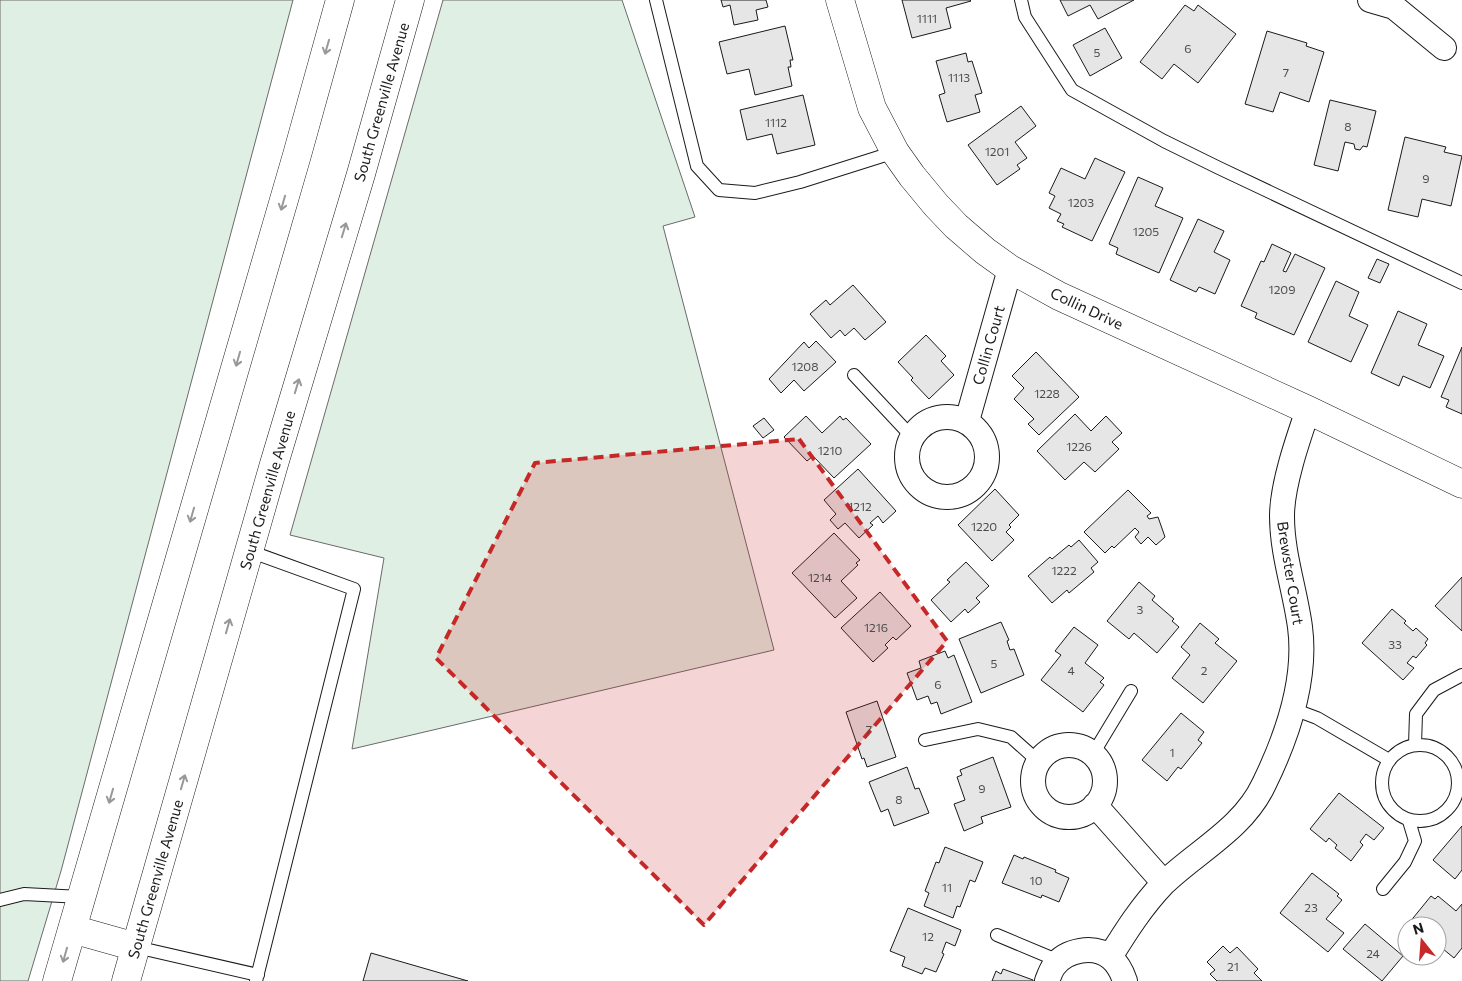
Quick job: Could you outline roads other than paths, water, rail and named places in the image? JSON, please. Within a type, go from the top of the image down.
[{"type":"main road","points":[[57,981],[294,165],[340,0]]},
{"type":"main road","name":"South Greenville Avenue","points":[[126,981],[274,464],[361,174],[410,0]]},
{"type":"main road","name":"Collin Drive","points":[[840,0],[872,108],[896,152],[912,176],[956,226],[985,251],[1010,269],[1059,296],[1308,410],[1462,484]]},
{"type":"main road","points":[[72,929],[136,947]]},
{"type":"street","points":[[1370,0],[1394,7],[1444,48]]},
{"type":"street","name":"Collin Court","points":[[967,421],[1010,269]]},
{"type":"street","name":"Brewster Court","points":[[1110,957],[1140,909],[1164,883],[1227,832],[1252,805],[1264,784],[1283,738],[1293,709],[1301,655],[1300,628],[1288,573],[1282,515],[1287,484],[1308,410]]},
{"type":"street","points":[[952,417],[967,421],[979,431],[986,445],[987,461],[982,476],[972,488],[958,496],[942,497],[928,492],[915,482],[908,468],[907,452],[912,437],[922,425],[936,418],[952,417]]},
{"type":"street","points":[[1067,745],[1081,747],[1093,754],[1102,766],[1105,780],[1103,793],[1095,805],[1084,814],[1070,817],[1056,815],[1044,808],[1036,796],[1032,783],[1035,768],[1042,756],[1054,748],[1067,745]]},
{"type":"street","points":[[1095,805],[1164,883]]},
{"type":"street","points":[[1053,971],[1065,956],[1080,950],[1095,950],[1110,957],[1120,968],[1125,981]]},
{"type":"lane","points":[[656,0],[697,166],[719,190],[756,193],[800,182],[896,152]]},
{"type":"lane","points":[[1022,0],[1025,17],[1072,90],[1211,164],[1462,283]]},
{"type":"lane","points":[[854,375],[912,437]]},
{"type":"lane","points":[[136,947],[257,978],[354,589],[249,551]]},
{"type":"lane","points":[[1415,745],[1416,714],[1434,690],[1462,675]]},
{"type":"lane","points":[[1093,754],[1131,691]]},
{"type":"lane","points":[[1293,709],[1317,718],[1389,760]]},
{"type":"lane","points":[[925,740],[978,729],[1011,737],[1039,762]]},
{"type":"lane","points":[[1415,745],[1430,746],[1444,753],[1454,764],[1458,778],[1458,794],[1450,807],[1439,817],[1425,822],[1410,821],[1396,814],[1386,802],[1381,788],[1382,773],[1389,760],[1401,750],[1415,745]]},
{"type":"lane","points":[[1384,889],[1405,862],[1414,841],[1410,821]]},
{"type":"lane","points":[[0,900],[24,894],[81,897]]},
{"type":"lane","points":[[997,935],[1053,971]]}]
